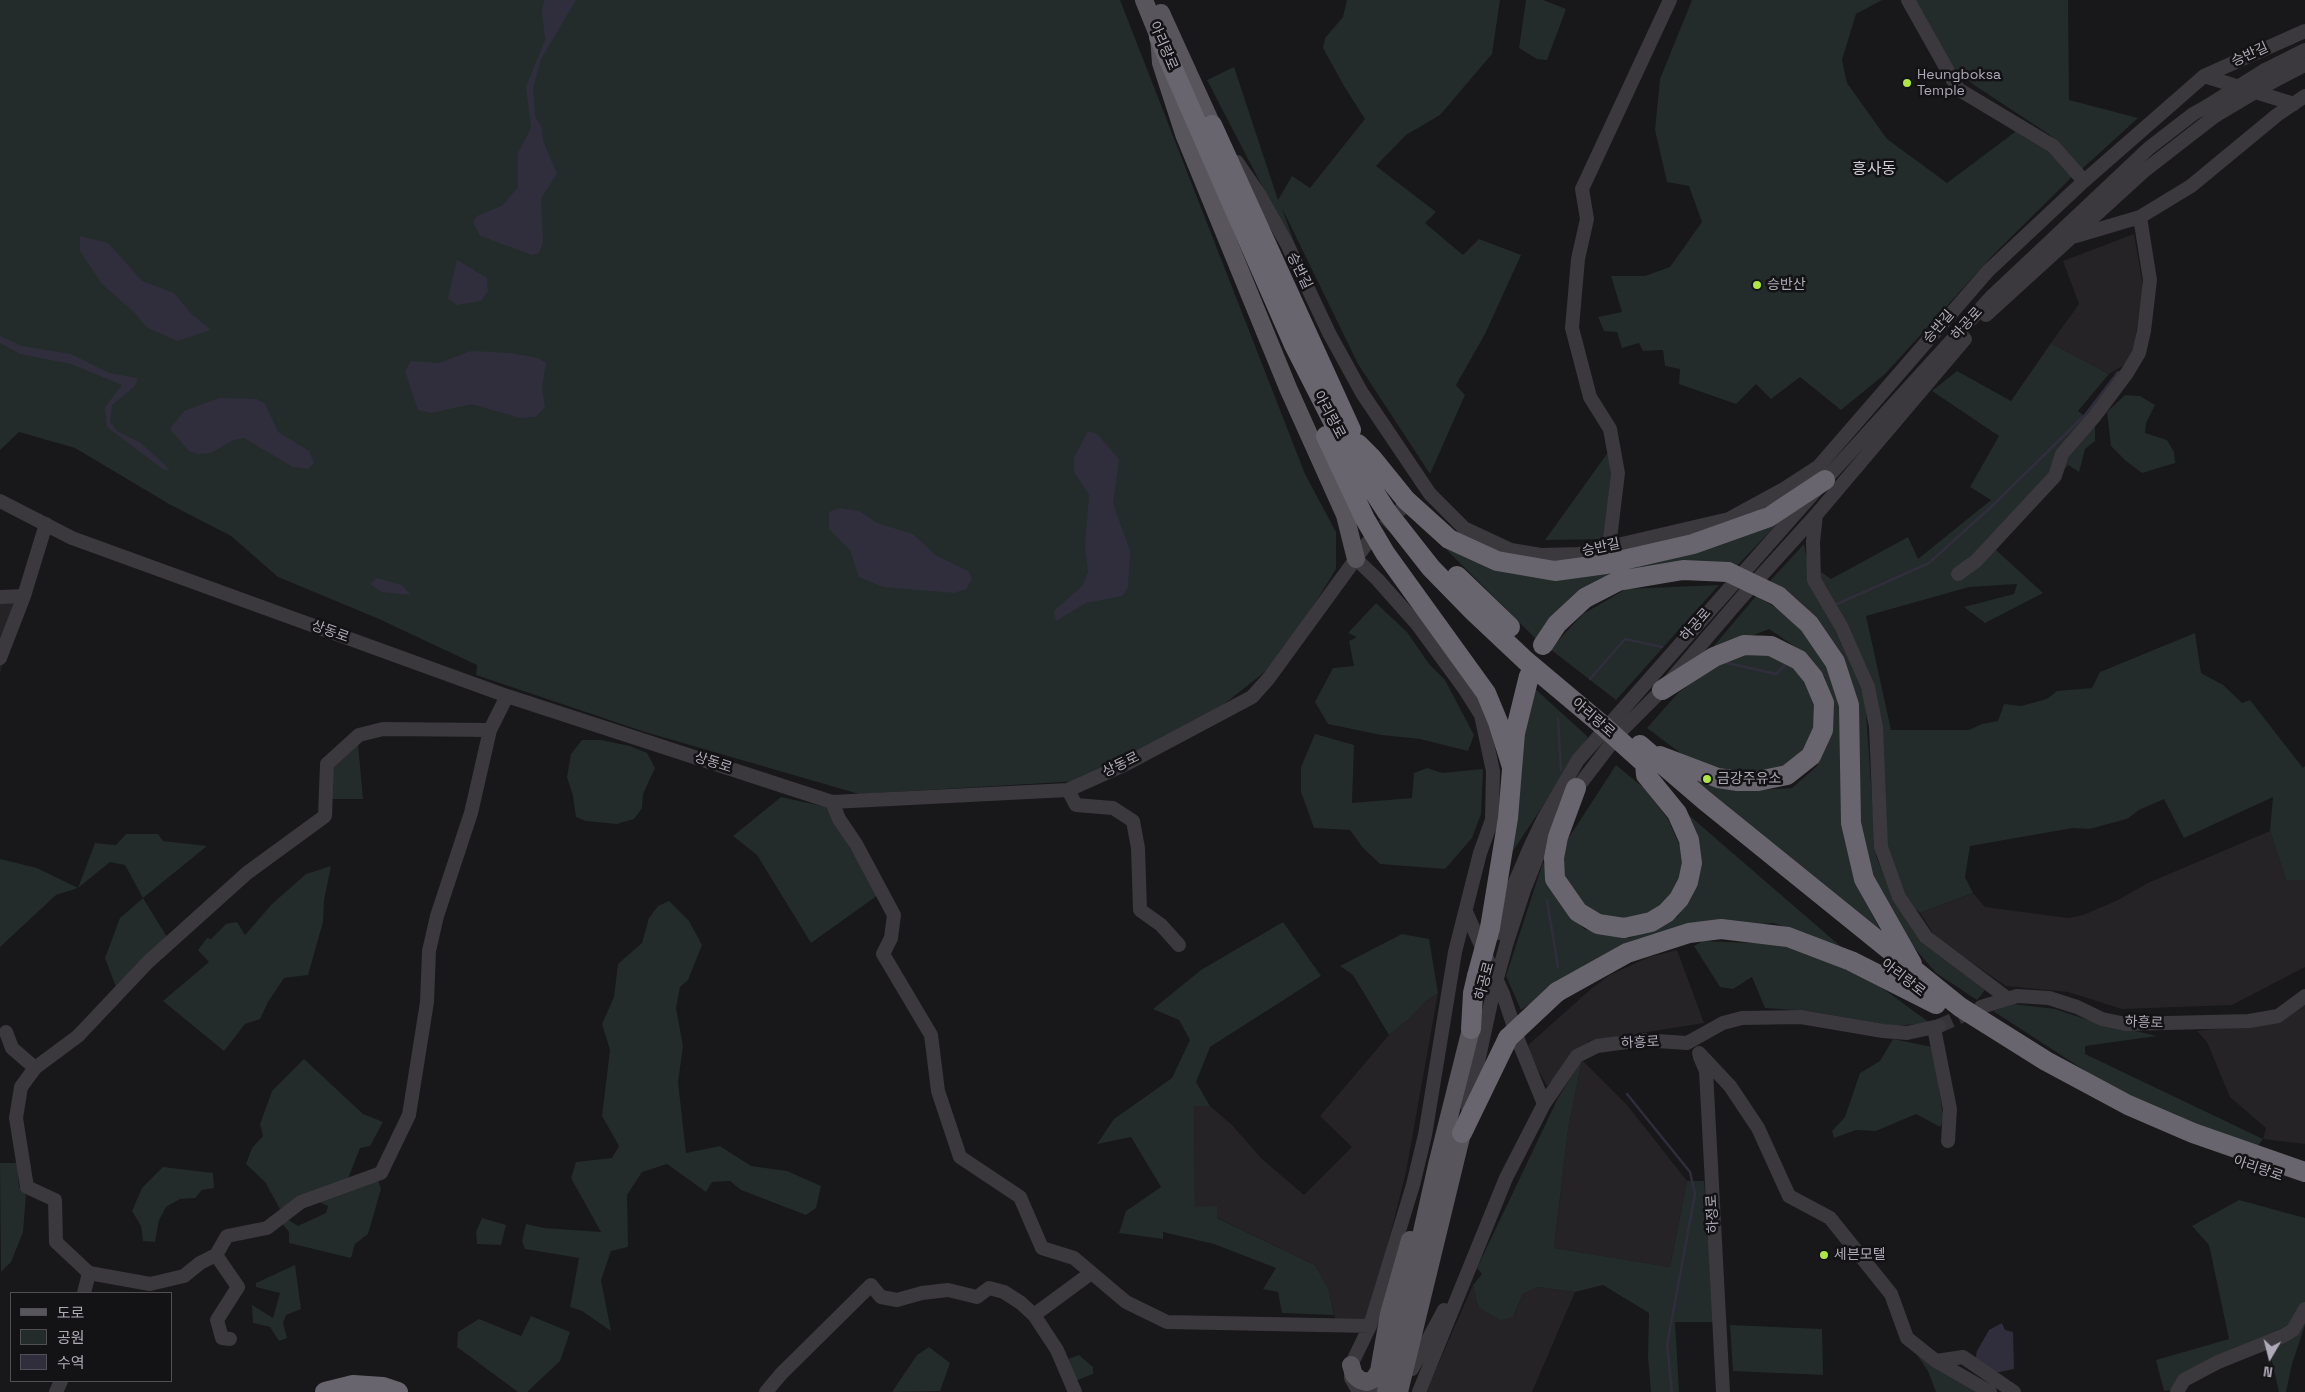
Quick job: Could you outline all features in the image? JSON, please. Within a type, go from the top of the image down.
[{"type":"highway","name":"아리랑로","points":[[1159,37],[1294,344],[1349,453],[1388,512],[1431,568],[1526,661],[1604,720]]},
{"type":"highway","name":"아리랑로","points":[[1212,124],[1369,466],[1428,547],[1604,720],[1834,924],[1936,1004],[2018,1058],[2123,1115],[2190,1144],[2256,1169],[2305,1184]]},
{"type":"highway","points":[[1294,344],[1295,361],[1303,387],[1365,519],[1412,592],[1486,693],[1498,722],[1512,768]]},
{"type":"highway","points":[[1358,444],[1372,458],[1406,500],[1450,539],[1497,561],[1555,571],[1606,564],[1693,544],[1770,517],[1825,480]]},
{"type":"highway","points":[[1543,645],[1557,624],[1585,598],[1618,581],[1682,570],[1728,572],[1778,596],[1809,624],[1835,662],[1849,705],[1852,823],[1864,879],[1889,926],[1921,978]]},
{"type":"highway","points":[[1576,788],[1558,836],[1554,858],[1555,879],[1578,912],[1598,924],[1624,928],[1651,922],[1666,913],[1679,899],[1688,882],[1692,863],[1689,840],[1677,813],[1646,775],[1643,755],[1718,778],[1758,781],[1787,775],[1810,756],[1823,730],[1824,703],[1813,677],[1799,660],[1771,646],[1744,645],[1714,657],[1662,690]]},
{"type":"highway","points":[[1471,1029],[1473,994],[1484,985],[1499,934],[1515,733],[1529,676]]},
{"type":"highway","name":"아리랑로","points":[[1643,755],[1921,978],[1960,1007],[2046,1061],[2128,1105],[2193,1133],[2305,1172]]},
{"type":"highway","points":[[1454,1131],[1508,1038],[1557,992],[1627,953],[1689,933],[1721,929],[1788,936],[1852,961],[1936,1004]]},
{"type":"highway","points":[[325,1392],[361,1386],[383,1387],[398,1392]]},
{"type":"main road","name":"아리랑로","points":[[1144,0],[1159,37]]},
{"type":"main road","name":"아리랑로","points":[[1155,0],[1212,124]]},
{"type":"main road","points":[[1159,37],[1161,63],[1184,134],[1288,388],[1345,515],[1356,558]]},
{"type":"main road","name":"하공로","points":[[1399,1392],[1454,1131],[1471,1029]]},
{"type":"main road","points":[[1352,1365],[1354,1375],[1360,1380],[1367,1382],[1374,1379],[1379,1371],[1389,1314],[1401,1268],[1454,1131]]},
{"type":"main road","name":"하공로","points":[[1386,1392],[1454,1131]]},
{"type":"street","points":[[1609,547],[1618,472],[1610,429],[1590,397],[1572,328],[1578,259],[1587,219],[1582,189],[1670,0]]},
{"type":"street","points":[[1908,0],[1958,89],[2053,146],[2084,182]]},
{"type":"street","name":"승반길","points":[[1212,124],[1219,124],[1240,168],[1258,194],[1287,244],[1329,333],[1420,491],[1464,528],[1511,550],[1541,555],[1579,554],[1729,519],[1784,489],[1818,466],[1988,271],[2084,182],[2204,76],[2305,30]]},
{"type":"street","name":"하공로","points":[[1499,934],[1524,890],[1544,840],[1576,788],[1620,732],[1662,690],[1816,515],[1992,308],[2212,110],[2265,70],[2305,50]]},
{"type":"street","name":"하공로","points":[[1499,934],[1512,889],[1531,846],[1544,818],[1578,760],[1825,480],[1999,289],[2149,148],[2212,110],[2305,65]]},
{"type":"street","points":[[2204,76],[2299,100]]},
{"type":"street","points":[[2073,237],[2140,217],[2191,186],[2277,115],[2299,100]]},
{"type":"street","points":[[1958,574],[1976,561],[2055,476],[2062,454],[2094,417],[2127,373],[2139,353],[2144,331],[2150,280],[2140,217]]},
{"type":"street","name":"상동로","points":[[0,501],[72,538],[507,696],[832,802],[1068,790],[1126,764],[1252,698],[1269,678],[1368,542]]},
{"type":"street","points":[[1816,515],[1813,542],[1814,580],[1841,626],[1868,687],[1876,727],[1881,847],[1899,897],[1926,937],[2007,998]]},
{"type":"street","points":[[0,658],[24,596],[46,524]]},
{"type":"street","points":[[1356,558],[1377,578],[1417,624],[1481,715],[1493,771],[1492,820],[1480,853],[1455,952],[1425,1135],[1413,1185],[1370,1326],[1352,1365],[1351,1378],[1363,1391]]},
{"type":"street","points":[[0,596],[24,596]]},
{"type":"street","points":[[490,730],[383,730],[359,735],[327,764],[325,816],[247,873],[148,962],[78,1036],[35,1068],[21,1087],[16,1118],[27,1187],[54,1200],[56,1242],[88,1273],[150,1284],[184,1276],[200,1262],[216,1255],[228,1236],[267,1228],[301,1202],[381,1174],[409,1115],[427,1002],[429,951],[437,916],[471,813],[490,730],[507,696]]},
{"type":"street","points":[[1068,790],[1076,805],[1113,808],[1133,821],[1138,848],[1140,910],[1161,925],[1179,945]]},
{"type":"street","points":[[832,802],[838,819],[856,844],[894,915],[891,938],[882,954],[931,1035],[938,1091],[960,1158],[1020,1198],[1042,1248],[1074,1258],[1126,1302],[1167,1322],[1370,1326]]},
{"type":"street","points":[[1466,912],[1503,994],[1520,1045],[1544,1104]]},
{"type":"street","name":"하공로","points":[[1454,1131],[1484,985]]},
{"type":"street","name":"하흥로","points":[[1981,1007],[2017,996],[2049,998],[2077,1007],[2102,1019],[2126,1024],[2249,1021],[2278,1016],[2305,996]]},
{"type":"street","points":[[1948,1141],[1950,1109],[1937,1027],[1908,1032],[1883,1031],[1800,1017],[1750,1017],[1723,1024],[1687,1043],[1730,1086],[1758,1128],[1789,1196],[1830,1218],[1891,1294],[1907,1338],[1936,1361],[1990,1392]]},
{"type":"street","points":[[6,1032],[12,1048],[35,1068]]},
{"type":"street","name":"하흥로","points":[[1467,1271],[1506,1178],[1544,1104],[1577,1056],[1596,1046],[1642,1040],[1687,1043]]},
{"type":"street","name":"하정로","points":[[1699,1053],[1706,1072],[1723,1392]]},
{"type":"street","points":[[216,1255],[238,1287],[217,1320],[222,1338],[230,1339]]},
{"type":"street","points":[[1405,1368],[1412,1369],[1467,1271]]},
{"type":"street","points":[[1419,1392],[1467,1271]]},
{"type":"street","points":[[84,1292],[88,1273]]},
{"type":"street","points":[[1034,1316],[1091,1273]]},
{"type":"street","points":[[766,1392],[781,1374],[871,1285],[881,1297],[897,1300],[922,1293],[948,1290],[977,1296],[989,1288],[1004,1292],[1021,1303],[1034,1316],[1057,1350],[1075,1392]]},
{"type":"street","points":[[2177,1392],[2184,1380],[2218,1362],[2283,1336],[2293,1330],[2305,1309]]},
{"type":"street","points":[[1936,1361],[1963,1357],[2014,1392]]},
{"type":"shaded area","points":[[2134,234],[2143,286],[2134,348],[2126,364],[2109,374],[2051,343],[2079,304],[2063,261]]},
{"type":"shaded area","points":[[22,592],[0,673],[0,593]]},
{"type":"shaded area","points":[[2270,831],[2286,880],[2305,880],[2305,967],[2232,1005],[2122,1009],[2068,992],[2006,986],[1936,938],[1920,913],[1973,893],[1985,907],[2068,918],[2083,915],[2118,900],[2148,883]]},
{"type":"shaded area","points":[[1677,950],[1704,1023],[1589,1041],[1547,1086],[1526,1047],[1592,988],[1610,975],[1649,957]]},
{"type":"shaded area","points":[[1438,993],[1406,1172],[1368,1323],[1336,1323],[1329,1290],[1315,1265],[1195,1207],[1194,1105],[1210,1106],[1231,1124],[1262,1159],[1304,1195],[1352,1147],[1320,1116],[1389,1035],[1409,1019],[1426,1001]]},
{"type":"shaded area","points":[[2305,1003],[2305,1144],[2263,1139],[2266,1128],[2230,1097],[2207,1042],[2197,1031],[2280,1021]]},
{"type":"shaded area","points":[[1582,1060],[1627,1105],[1687,1181],[1670,1267],[1554,1248],[1568,1130]]},
{"type":"shaded area","points":[[1473,1285],[1478,1307],[1513,1317],[1523,1294],[1537,1287],[1575,1292],[1532,1392],[1426,1392]]},
{"type":"green space","points":[[0,0],[1120,0],[1305,474],[1336,532],[1336,569],[1281,659],[1204,720],[1080,781],[859,794],[645,732],[476,675],[477,665],[379,619],[278,577],[231,536],[169,504],[75,448],[19,432],[0,450]]},
{"type":"green space","points":[[1347,0],[1500,0],[1492,54],[1440,115],[1406,135],[1376,166],[1436,212],[1425,223],[1463,255],[1479,239],[1521,255],[1485,334],[1456,385],[1465,395],[1430,474],[1358,364],[1282,208],[1300,259],[1207,80],[1234,67],[1278,200],[1292,176],[1310,188],[1365,119],[1323,48],[1325,38],[1343,17]]},
{"type":"green space","points":[[1526,0],[1543,0],[1566,9],[1547,60],[1537,59],[1519,48]]},
{"type":"green space","points":[[1692,0],[1882,0],[1856,14],[1842,60],[1847,83],[1887,139],[1947,183],[2019,129],[2047,147],[2072,177],[1995,253],[1885,374],[1841,410],[1800,377],[1771,399],[1756,384],[1736,404],[1679,384],[1680,369],[1665,366],[1663,350],[1643,351],[1639,343],[1622,348],[1617,332],[1604,331],[1598,317],[1622,312],[1611,276],[1645,276],[1670,267],[1702,222],[1689,186],[1667,182],[1655,130],[1660,79]]},
{"type":"green space","points":[[1914,0],[2068,0],[2069,100],[2138,118],[2082,169],[2050,135],[1974,85],[1953,67]]},
{"type":"green space","points":[[2051,343],[2109,374],[2078,411],[2095,424],[2095,441],[2085,449],[2079,472],[2068,465],[1996,550],[2043,593],[1985,623],[1964,607],[2014,594],[2017,584],[1969,587],[1866,616],[1891,730],[1969,730],[1982,724],[1998,721],[2004,704],[2021,706],[2047,699],[2057,691],[2092,688],[2100,672],[2195,633],[2201,673],[2223,685],[2242,703],[2250,700],[2303,768],[2305,766],[2305,880],[2286,880],[2270,831],[2273,797],[2184,838],[2164,799],[2139,810],[2127,819],[2089,829],[2073,828],[1970,846],[1965,877],[1973,893],[1920,913],[1908,902],[1886,847],[1882,730],[1867,667],[1820,580],[1821,572],[1831,579],[1908,537],[1918,559],[1991,500],[1970,487],[1999,436],[1932,391],[1957,371],[2011,401]]},
{"type":"green space","points":[[2125,395],[2140,396],[2155,405],[2146,423],[2145,433],[2167,440],[2174,452],[2175,463],[2142,473],[2111,446],[2107,412]]},
{"type":"green space","points":[[1609,451],[1611,472],[1604,539],[1545,540]]},
{"type":"green space","points":[[1791,509],[1737,566],[1609,577],[1536,639],[1437,540],[1527,575]]},
{"type":"green space","points":[[1804,544],[1812,589],[1832,623],[1865,698],[1876,856],[1893,898],[1925,942],[1985,990],[1977,1000],[1936,973],[1905,937],[1874,889],[1861,847],[1851,693],[1769,582]]},
{"type":"green space","points":[[1719,585],[1616,700],[1550,649],[1583,614],[1626,589]]},
{"type":"green space","points":[[1756,596],[1787,614],[1823,655],[1839,696],[1856,884],[1883,935],[1688,776],[1739,791],[1792,788],[1817,766],[1831,726],[1825,678],[1806,654],[1769,629],[1708,653]]},
{"type":"green space","points":[[1376,603],[1407,632],[1429,664],[1445,680],[1474,735],[1468,751],[1420,739],[1381,735],[1328,724],[1315,702],[1333,668],[1354,666],[1349,641],[1357,637],[1348,633]]},
{"type":"green space","points":[[1742,654],[1774,654],[1798,669],[1816,699],[1816,731],[1798,758],[1778,770],[1739,773],[1691,761],[1647,728],[1678,693],[1714,666]]},
{"type":"green space","points":[[1532,686],[1588,737],[1513,851],[1525,724]]},
{"type":"green space","points":[[1315,734],[1354,745],[1352,803],[1412,798],[1414,773],[1427,768],[1442,773],[1483,769],[1481,814],[1472,838],[1445,869],[1380,864],[1363,848],[1350,830],[1314,828],[1301,792],[1301,767]]},
{"type":"green space","points":[[582,740],[601,740],[630,746],[647,753],[655,768],[643,794],[642,808],[634,819],[617,824],[586,821],[576,817],[573,796],[567,777],[571,754]]},
{"type":"green space","points":[[358,744],[363,799],[331,799],[331,771],[335,763]]},
{"type":"green space","points":[[1616,765],[1644,788],[1668,819],[1683,853],[1680,882],[1665,906],[1646,918],[1611,919],[1583,906],[1562,875],[1564,845]]},
{"type":"green space","points":[[781,797],[826,807],[878,895],[811,943],[757,855],[733,836]]},
{"type":"green space","points":[[1684,811],[1846,951],[1774,923],[1663,932],[1571,975],[1521,1010],[1506,976],[1543,862],[1558,898],[1584,929],[1630,938],[1678,916],[1701,867]]},
{"type":"green space","points":[[126,834],[158,834],[163,841],[207,846],[143,898],[125,865],[110,862],[78,888],[95,843],[116,845]]},
{"type":"green space","points":[[0,859],[37,868],[78,888],[56,895],[0,947]]},
{"type":"green space","points":[[331,866],[324,900],[323,922],[308,975],[284,978],[268,1002],[260,1019],[245,1024],[224,1051],[163,1001],[209,962],[198,950],[207,938],[211,939],[226,924],[237,922],[245,935],[272,904],[306,874]]},
{"type":"green space","points":[[143,898],[167,937],[116,987],[105,958],[120,918]]},
{"type":"green space","points":[[669,901],[689,921],[702,945],[688,980],[680,987],[676,1008],[683,1046],[678,1082],[686,1153],[720,1146],[751,1166],[787,1171],[821,1186],[816,1208],[806,1215],[741,1190],[730,1181],[712,1182],[706,1192],[667,1164],[642,1172],[627,1195],[628,1247],[611,1251],[601,1280],[611,1331],[582,1311],[570,1307],[579,1258],[525,1249],[522,1241],[526,1224],[544,1228],[601,1232],[571,1178],[576,1162],[612,1158],[619,1146],[602,1116],[610,1050],[602,1024],[614,997],[618,964],[642,943],[649,918],[658,906]]},
{"type":"green space","points":[[1283,922],[1321,976],[1210,1047],[1196,1082],[1210,1106],[1194,1106],[1195,1207],[1217,1206],[1217,1218],[1315,1265],[1329,1290],[1334,1315],[1282,1313],[1278,1292],[1263,1289],[1276,1268],[1214,1244],[1163,1232],[1163,1239],[1119,1233],[1126,1211],[1161,1187],[1131,1137],[1097,1144],[1114,1119],[1172,1078],[1190,1040],[1179,1020],[1153,1009],[1201,970]]},
{"type":"green space","points":[[1402,934],[1429,939],[1438,993],[1426,1001],[1409,1019],[1389,1035],[1353,975],[1340,966]]},
{"type":"green space","points":[[1703,941],[1751,943],[1767,941],[1825,958],[1874,982],[1930,1023],[1894,1026],[1809,1011],[1765,1008],[1752,977],[1733,989],[1720,987],[1694,946]]},
{"type":"green space","points":[[2014,1004],[2055,1009],[2088,1020],[2157,1036],[2085,1046],[2085,1054],[2263,1139],[2256,1148],[2121,1094],[1993,1011]]},
{"type":"green space","points":[[1893,1039],[1932,1047],[1944,1120],[1940,1127],[1916,1114],[1876,1131],[1856,1130],[1834,1138],[1832,1131],[1845,1117],[1860,1073],[1880,1061]]},
{"type":"green space","points":[[304,1059],[363,1114],[383,1122],[370,1146],[360,1148],[347,1181],[297,1200],[280,1209],[265,1182],[246,1164],[252,1148],[263,1136],[260,1124],[272,1091]]},
{"type":"green space","points":[[1582,1060],[1568,1130],[1554,1248],[1670,1267],[1687,1181],[1704,1181],[1716,1322],[1675,1322],[1679,1392],[1651,1392],[1648,1357],[1649,1313],[1603,1285],[1575,1292],[1537,1287],[1523,1294],[1513,1317],[1500,1320],[1478,1307],[1473,1285],[1482,1274],[1477,1268],[1558,1098]]},
{"type":"green space","points":[[0,1163],[17,1163],[19,1187],[26,1195],[23,1232],[11,1262],[1,1272]]},
{"type":"green space","points":[[163,1167],[213,1173],[214,1188],[202,1190],[195,1198],[180,1199],[166,1207],[159,1220],[155,1242],[143,1241],[141,1226],[132,1211],[142,1188]]},
{"type":"green space","points":[[378,1180],[381,1189],[368,1234],[355,1244],[351,1258],[289,1243],[289,1232],[281,1222],[287,1219],[298,1226],[326,1213],[328,1206],[317,1201]]},
{"type":"green space","points":[[2239,1200],[2305,1218],[2305,1325],[2292,1364],[2286,1392],[2279,1392],[2269,1348],[2171,1390],[2164,1391],[2156,1360],[2229,1339],[2209,1245],[2192,1226]]},
{"type":"green space","points":[[482,1218],[506,1225],[501,1245],[477,1244],[476,1232]]},
{"type":"green space","points":[[295,1265],[301,1309],[286,1315],[283,1323],[287,1338],[279,1341],[270,1327],[253,1323],[252,1305],[273,1318],[280,1293],[256,1287],[256,1283]]},
{"type":"green space","points":[[531,1316],[570,1332],[560,1361],[527,1392],[518,1392],[457,1347],[458,1332],[479,1319],[521,1336]]},
{"type":"green space","points":[[1730,1325],[1822,1329],[1823,1375],[1733,1371]]},
{"type":"green space","points":[[929,1347],[950,1363],[940,1391],[892,1392],[917,1355]]},
{"type":"green space","points":[[1915,1352],[1994,1392],[1936,1392],[1928,1371]]},
{"type":"green space","points":[[1079,1355],[1093,1367],[1093,1374],[1075,1381],[1068,1359]]},
{"type":"water","points":[[544,0],[576,0],[541,59],[533,88],[535,117],[542,128],[543,141],[557,174],[541,198],[543,243],[539,253],[532,255],[480,236],[473,222],[477,216],[503,205],[518,187],[518,153],[531,128],[526,87],[545,40],[542,12]]},
{"type":"water","points":[[80,236],[108,243],[142,281],[174,293],[191,314],[211,330],[177,341],[146,327],[135,313],[102,284],[80,251]]},
{"type":"water","points":[[457,260],[487,278],[488,291],[481,301],[457,305],[448,298]]},
{"type":"water","points":[[0,336],[22,346],[71,354],[109,373],[138,378],[135,386],[112,405],[110,422],[117,431],[141,443],[170,470],[164,470],[107,427],[105,407],[122,385],[71,364],[20,354],[0,343]]},
{"type":"water","points":[[471,351],[510,353],[538,358],[546,363],[542,386],[545,407],[535,417],[520,418],[472,404],[431,413],[418,410],[405,371],[411,361],[439,363]]},
{"type":"water","points":[[219,398],[257,399],[265,404],[278,432],[309,451],[314,463],[308,469],[293,467],[244,438],[233,440],[211,453],[198,454],[189,451],[170,429],[184,411]]},
{"type":"water","points":[[1088,431],[1097,434],[1119,459],[1113,504],[1130,551],[1128,587],[1122,596],[1086,603],[1056,621],[1054,611],[1083,585],[1088,572],[1085,546],[1089,495],[1074,472],[1074,458]]},
{"type":"water","points":[[840,508],[859,511],[877,523],[913,534],[935,555],[968,571],[972,579],[966,589],[954,593],[883,587],[859,577],[850,550],[829,529],[829,512]]},
{"type":"water","points":[[376,578],[402,585],[411,595],[382,592],[370,584]]},
{"type":"water","points":[[2002,1323],[2005,1330],[2013,1332],[2014,1369],[1995,1373],[1975,1360],[1977,1351],[1989,1330]]},
{"type":"waterway","points":[[1835,605],[1929,563],[1991,507],[2085,415],[2118,372]]},
{"type":"waterway","points":[[1590,679],[1625,639],[1662,647]]},
{"type":"waterway","points":[[1723,662],[1776,674],[1787,663]]},
{"type":"waterway","points":[[1558,719],[1561,770]]},
{"type":"waterway","points":[[1547,900],[1558,967]]},
{"type":"waterway","points":[[1627,1094],[1690,1172],[1695,1194],[1667,1345],[1672,1392]]},
{"type":"tunnel","points":[[1369,541],[1414,496]]},
{"type":"tunnel","points":[[1939,1026],[1975,1010]]},
{"type":"place","name":"Heungboksa Temple","points":[[1907,83]]},
{"type":"place","name":"승반산","points":[[1757,285]]},
{"type":"place","name":"금강주유소","points":[[1707,779]]},
{"type":"place","name":"세븐모텔","points":[[1824,1255]]},
{"type":"district","name":"흥사동","points":[[1874,170]]}]
